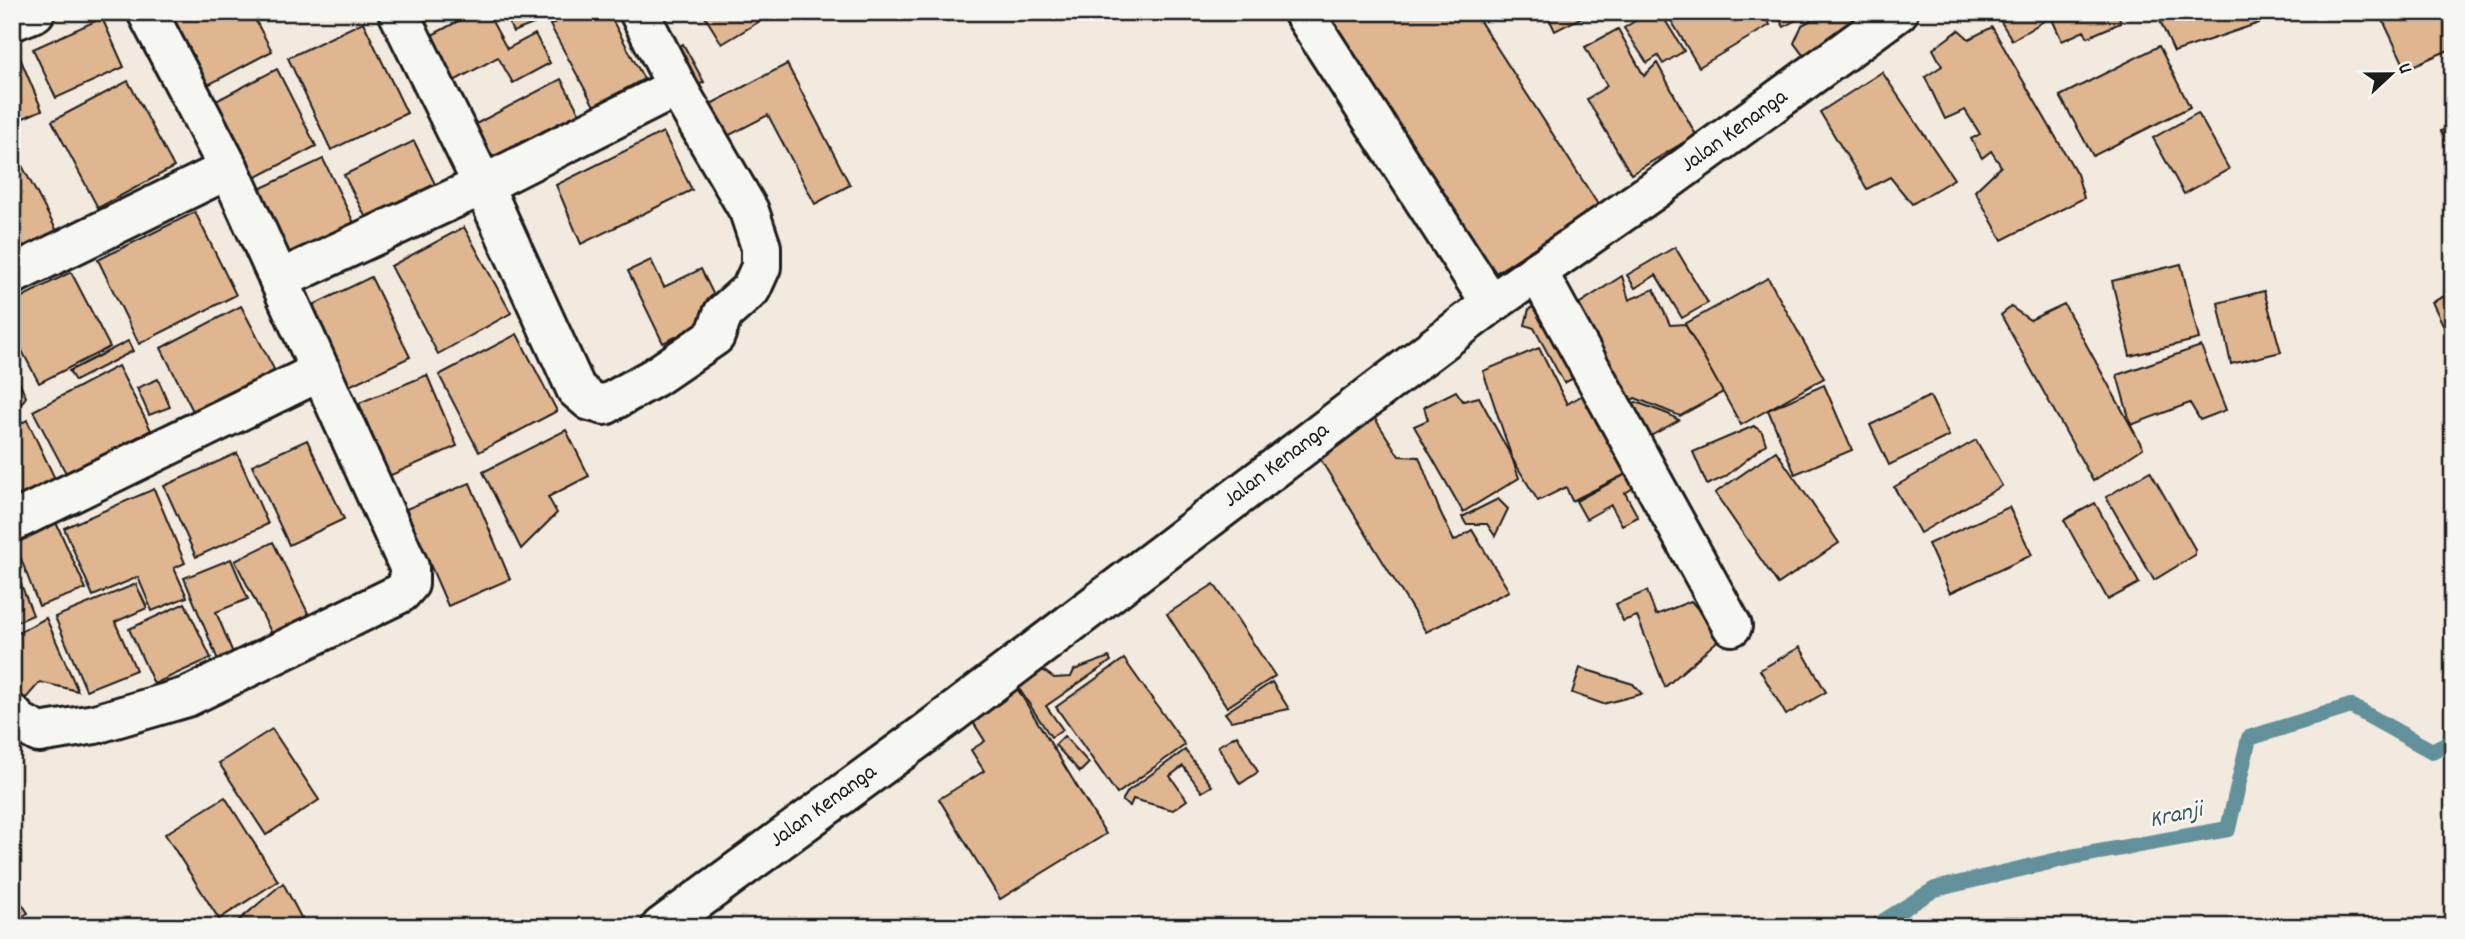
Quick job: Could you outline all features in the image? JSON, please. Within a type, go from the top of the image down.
[{"type":"street","points":[[12,21],[35,12]]},
{"type":"street","points":[[12,714],[19,722],[39,733],[95,724],[187,697],[401,593],[409,584],[409,567],[229,169],[148,12]]},
{"type":"street","points":[[398,12],[483,185],[576,389],[590,401],[606,405],[655,377],[715,336],[723,314],[751,289],[761,267],[761,247],[749,211],[677,88],[639,12]]},
{"type":"street","points":[[1303,12],[1491,304]]},
{"type":"street","name":"Jalan Kenanga","points":[[661,927],[926,733],[1491,304],[1653,191],[1898,12]]},
{"type":"street","points":[[279,280],[483,185],[677,88]]},
{"type":"street","points":[[12,275],[229,169]]},
{"type":"street","points":[[1537,271],[1732,626]]},
{"type":"street","points":[[12,522],[321,371]]},
{"type":"building","points":[[170,12],[251,12],[272,51],[208,85]]},
{"type":"building","points":[[417,12],[443,12],[423,22]]},
{"type":"building","points":[[475,12],[487,12],[507,49],[535,34],[550,63],[513,83],[498,57],[445,86],[421,41]]},
{"type":"building","points":[[504,12],[564,12],[513,32]]},
{"type":"building","points":[[574,12],[608,12],[644,79],[594,106],[550,25]]},
{"type":"building","points":[[702,12],[775,12],[722,44]]},
{"type":"building","points":[[1325,12],[1474,12],[1599,206],[1494,274]]},
{"type":"building","points":[[1546,12],[1592,12],[1555,31]]},
{"type":"building","points":[[1649,12],[1660,12],[1684,51],[1663,64],[1658,56],[1647,63],[1624,28]]},
{"type":"building","points":[[1666,12],[1763,12],[1770,25],[1699,67]]},
{"type":"building","points":[[1775,12],[1809,12],[1784,27]]},
{"type":"building","points":[[1826,12],[1861,12],[1863,18],[1806,59],[1794,43],[1802,25]]},
{"type":"building","points":[[1995,12],[2119,12],[2120,23],[2088,37],[2084,31],[2062,41],[2051,17],[2012,40]]},
{"type":"building","points":[[2156,12],[2256,12],[2259,23],[2174,52]]},
{"type":"building","points":[[2379,12],[2453,12],[2453,48],[2406,69]]},
{"type":"building","points":[[102,18],[124,67],[56,98],[33,49]]},
{"type":"building","points":[[363,22],[407,113],[331,150],[288,58]]},
{"type":"building","points":[[1992,27],[2077,174],[2084,198],[2002,240],[1975,191],[2001,166],[1991,151],[1982,158],[1971,139],[1980,134],[1965,110],[1945,119],[1925,77],[1942,66],[1933,49],[1959,30],[1969,39]]},
{"type":"building","points":[[1618,29],[1644,76],[1657,63],[1696,135],[1631,174],[1587,99],[1607,86],[1585,47]]},
{"type":"building","points":[[683,44],[704,82],[686,92],[666,53]]},
{"type":"building","points":[[15,46],[42,110],[12,123],[12,47]]},
{"type":"building","points":[[2159,46],[2190,107],[2093,156],[2060,96]]},
{"type":"building","points":[[787,64],[850,185],[815,204],[768,115],[724,138],[707,106]]},
{"type":"building","points":[[277,69],[316,146],[253,179],[214,102]]},
{"type":"building","points":[[1882,72],[1954,179],[1912,204],[1890,177],[1867,189],[1820,112]]},
{"type":"building","points":[[561,79],[582,118],[491,164],[472,126]]},
{"type":"building","points":[[128,81],[174,167],[98,208],[52,121]]},
{"type":"building","points":[[2198,113],[2229,169],[2184,194],[2153,138]]},
{"type":"building","points":[[2453,125],[2453,156],[2441,131]]},
{"type":"building","points":[[663,132],[692,190],[581,244],[556,185]]},
{"type":"building","points":[[414,141],[435,184],[366,218],[344,175]]},
{"type":"building","points":[[12,147],[57,231],[12,254]]},
{"type":"building","points":[[323,159],[355,225],[288,257],[257,190]]},
{"type":"building","points":[[195,212],[236,295],[139,344],[98,260]]},
{"type":"building","points":[[464,227],[511,313],[438,354],[391,266]]},
{"type":"building","points":[[1675,247],[1708,303],[1682,318],[1656,275],[1635,288],[1627,275]]},
{"type":"building","points":[[651,260],[664,287],[701,269],[723,314],[663,343],[628,271]]},
{"type":"building","points":[[2181,264],[2199,339],[2130,356],[2112,281]]},
{"type":"building","points":[[71,272],[110,347],[39,383],[12,332],[12,302]]},
{"type":"building","points":[[1622,276],[1629,300],[1654,289],[1670,325],[1685,324],[1723,392],[1680,416],[1635,398],[1622,407],[1577,305]]},
{"type":"building","points":[[371,277],[410,357],[347,387],[309,307]]},
{"type":"building","points":[[1768,278],[1824,378],[1741,425],[1685,324]]},
{"type":"building","points":[[2264,291],[2281,352],[2231,364],[2218,303]]},
{"type":"building","points":[[2453,292],[2453,335],[2449,337],[2432,302]]},
{"type":"building","points":[[1544,301],[1582,374],[1564,383],[1534,328],[1525,325],[1529,309]]},
{"type":"building","points":[[2064,304],[2143,448],[2093,481],[2001,315],[2011,307],[2030,320]]},
{"type":"building","points":[[241,306],[276,373],[195,415],[161,348]]},
{"type":"building","points":[[517,334],[557,411],[479,452],[439,375]]},
{"type":"building","points":[[128,341],[133,351],[75,381],[69,371]]},
{"type":"building","points":[[2201,346],[2226,410],[2200,420],[2190,403],[2131,425],[2117,375]]},
{"type":"building","points":[[1539,348],[1567,404],[1586,393],[1628,473],[1572,501],[1566,487],[1538,501],[1512,458],[1483,371]]},
{"type":"building","points":[[12,366],[26,397],[12,417]]},
{"type":"building","points":[[118,366],[151,430],[67,475],[33,411]]},
{"type":"building","points":[[427,375],[457,446],[389,476],[359,403]]},
{"type":"building","points":[[158,379],[170,407],[149,415],[137,388]]},
{"type":"building","points":[[1824,385],[1852,450],[1795,474],[1768,410]]},
{"type":"building","points":[[1456,391],[1463,401],[1479,397],[1512,458],[1519,478],[1463,512],[1414,426],[1428,420],[1424,407]]},
{"type":"building","points":[[1930,396],[1949,436],[1889,465],[1870,425]]},
{"type":"building","points":[[1636,402],[1679,420],[1647,438],[1628,406]]},
{"type":"building","points":[[1374,417],[1399,456],[1419,457],[1454,541],[1472,530],[1509,591],[1426,632],[1319,457]]},
{"type":"building","points":[[27,420],[57,483],[12,507],[12,428]]},
{"type":"building","points":[[1754,426],[1762,432],[1766,444],[1725,477],[1707,485],[1693,452]]},
{"type":"building","points":[[566,430],[589,476],[548,497],[557,513],[521,549],[483,472]]},
{"type":"building","points":[[307,440],[344,519],[289,545],[252,465]]},
{"type":"building","points":[[1976,440],[2002,486],[1920,533],[1894,487]]},
{"type":"building","points":[[1776,451],[1839,543],[1778,584],[1715,493]]},
{"type":"building","points":[[237,453],[268,524],[196,557],[164,486]]},
{"type":"building","points":[[2150,471],[2195,549],[2195,555],[2154,580],[2106,497]]},
{"type":"building","points":[[1628,473],[1635,487],[1625,493],[1638,517],[1622,525],[1611,505],[1586,519],[1576,501]]},
{"type":"building","points":[[470,483],[510,579],[448,606],[406,509]]},
{"type":"building","points":[[154,489],[185,563],[174,568],[187,597],[152,611],[138,577],[93,596],[64,528]]},
{"type":"building","points":[[1498,499],[1508,509],[1495,536],[1487,524],[1466,524],[1462,517]]},
{"type":"building","points":[[2095,503],[2139,583],[2108,600],[2064,520]]},
{"type":"building","points":[[2009,507],[2032,555],[1950,593],[1928,544]]},
{"type":"building","points":[[53,516],[86,589],[39,606],[13,538]]},
{"type":"building","points":[[273,542],[310,617],[273,636],[235,561]]},
{"type":"building","points":[[231,559],[248,599],[216,612],[235,658],[220,665],[184,578]]},
{"type":"building","points":[[12,561],[33,615],[12,624]]},
{"type":"building","points":[[136,584],[147,608],[115,622],[136,670],[86,690],[55,617]]},
{"type":"building","points":[[1214,584],[1275,676],[1227,707],[1167,614]]},
{"type":"building","points":[[1647,591],[1656,615],[1691,601],[1722,637],[1665,687],[1637,616],[1623,621],[1616,604]]},
{"type":"building","points":[[185,603],[211,658],[154,684],[129,629]]},
{"type":"building","points":[[46,618],[78,691],[40,682],[21,704],[12,684],[12,636]]},
{"type":"building","points":[[1800,647],[1826,692],[1786,715],[1760,670]]},
{"type":"building","points":[[1109,657],[1111,661],[1046,706],[1063,730],[1051,737],[1014,681],[1036,665],[1054,678],[1071,677],[1074,670]]},
{"type":"building","points":[[1124,659],[1185,745],[1117,794],[1056,707]]},
{"type":"building","points":[[1580,668],[1633,684],[1642,694],[1603,704],[1572,693]]},
{"type":"building","points":[[1272,682],[1289,709],[1231,721],[1225,713]]},
{"type":"building","points":[[1015,685],[1106,834],[1000,899],[939,799],[984,771],[971,750],[985,741],[968,714]]},
{"type":"building","points":[[272,729],[319,800],[266,835],[219,763]]},
{"type":"building","points":[[1237,735],[1258,772],[1240,784],[1218,746]]},
{"type":"building","points":[[1064,736],[1089,763],[1080,772],[1055,745]]},
{"type":"building","points":[[1185,750],[1212,786],[1202,792],[1183,766],[1170,776],[1187,800],[1173,810],[1133,799],[1130,806],[1122,801],[1128,791]]},
{"type":"building","points":[[225,797],[278,881],[219,919],[165,834]]},
{"type":"building","points":[[283,883],[306,927],[231,927]]},
{"type":"building","points":[[12,889],[28,913],[12,923]]},
{"type":"waterway","name":"Kranji","points":[[1874,927],[1935,889],[2071,857],[2228,829],[2249,738],[2351,706],[2432,751],[2453,740]]}]
